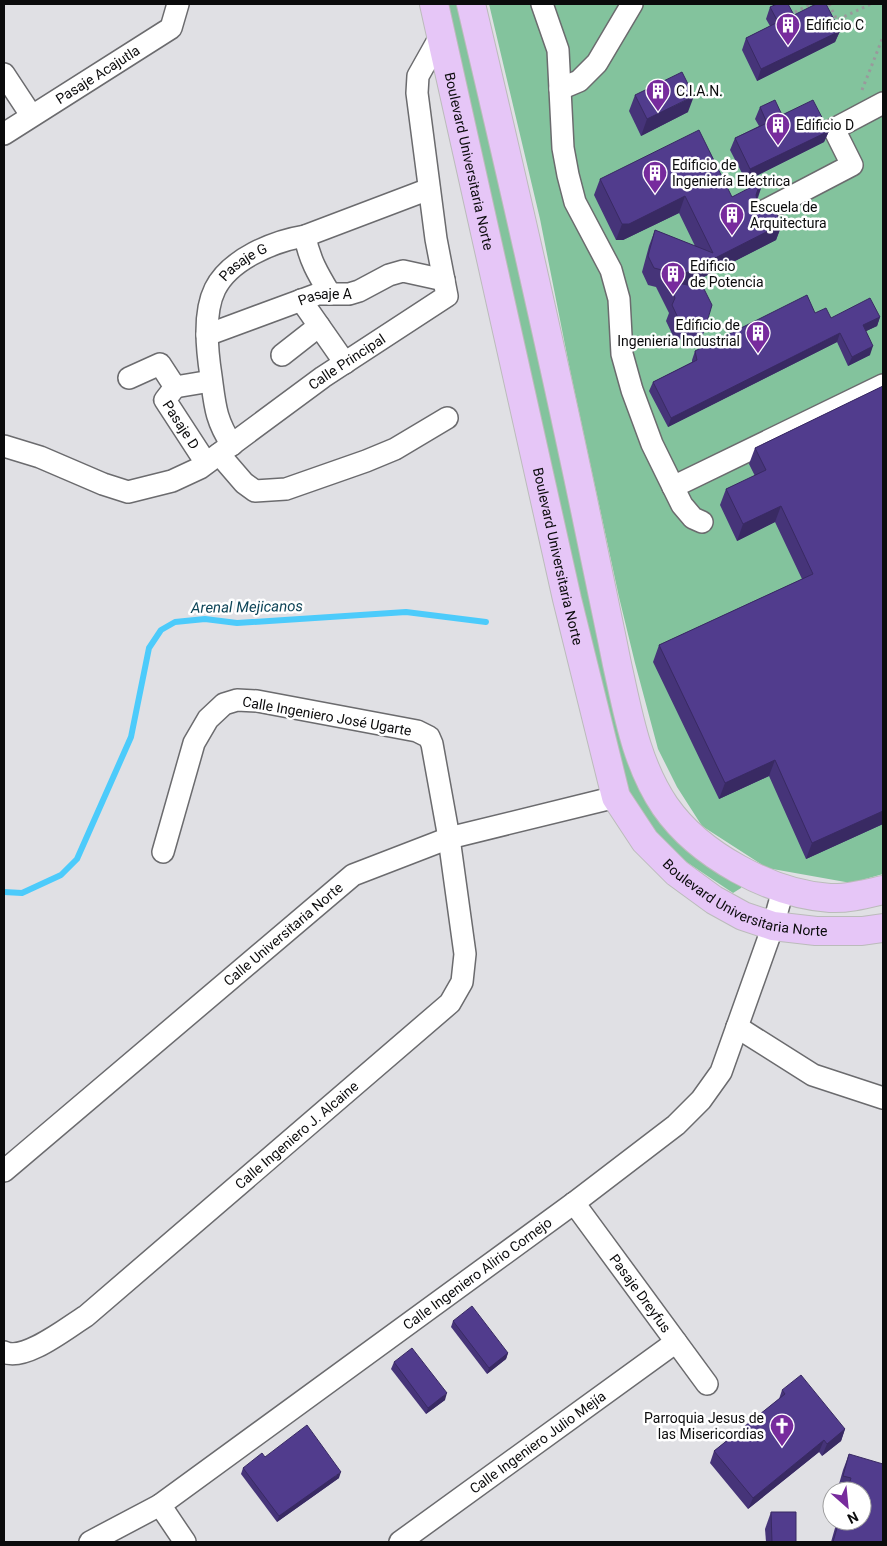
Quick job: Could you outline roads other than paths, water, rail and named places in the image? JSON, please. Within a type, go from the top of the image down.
[{"type":"main road","name":"Boulevard Universitaria Norte","points":[[434,4],[566,599],[616,796],[645,841],[678,873],[714,900],[743,916],[773,926],[816,931],[862,931],[883,928]]},
{"type":"main road","name":"Boulevard Universitaria Norte","points":[[471,4],[570,438],[630,720],[645,771],[666,808],[682,827],[700,845],[718,858],[739,869],[783,890],[797,894],[845,898],[883,890]]},
{"type":"street","name":"Pasaje Acajutla","points":[[4,134],[31,115],[171,28],[178,4]]},
{"type":"street","points":[[542,4],[558,50],[563,148],[575,202],[611,270],[619,299],[622,354],[632,390],[652,444],[682,505],[693,518],[702,522]]},
{"type":"street","points":[[560,89],[579,81],[597,63],[632,4]]},
{"type":"street","name":"Calle Principal","points":[[4,446],[40,457],[103,484],[128,492],[172,481],[219,454],[345,362],[447,296],[436,239],[417,93],[418,76],[441,35]]},
{"type":"street","points":[[4,74],[31,115]]},
{"type":"street","points":[[762,212],[852,165],[834,129],[883,103]]},
{"type":"street","name":"Pasaje G","points":[[219,454],[224,432],[215,410],[206,325],[214,290],[222,279],[243,260],[258,250],[304,236],[429,189]]},
{"type":"street","points":[[304,236],[307,252],[330,294]]},
{"type":"street","name":"Pasaje A","points":[[207,335],[318,294],[349,294],[359,291],[389,275],[403,271],[444,280]]},
{"type":"street","points":[[301,300],[345,362]]},
{"type":"street","points":[[282,355],[319,326]]},
{"type":"street","points":[[129,378],[160,364],[174,387],[212,381]]},
{"type":"street","points":[[673,487],[883,385]]},
{"type":"street","name":"Pasaje D","points":[[174,387],[165,400],[219,454]]},
{"type":"street","points":[[219,454],[244,483],[255,491],[286,489],[395,449],[447,418]]},
{"type":"street","name":"Calle Ingeniero José Ugarte","points":[[163,852],[194,742],[208,719],[224,704],[237,700],[257,701],[417,731],[428,737],[432,744],[449,838]]},
{"type":"street","name":"Calle Universitaria Norte","points":[[4,1172],[353,875],[449,838],[616,796]]},
{"type":"street","name":"Calle Ingeniero J. Alcaine","points":[[4,1352],[9,1354],[36,1348],[86,1316],[450,1003],[462,982],[465,954],[449,838]]},
{"type":"street","name":"Calle Ingeniero Alirio Cornejo","points":[[90,1542],[160,1505],[574,1203],[676,1125],[701,1100],[722,1072],[773,926],[783,890]]},
{"type":"street","points":[[737,1027],[813,1075],[883,1098]]},
{"type":"street","name":"Pasaje Dreyfus","points":[[574,1203],[707,1384]]},
{"type":"street","name":"Calle Ingeniero Julio Mejía","points":[[400,1542],[676,1342]]},
{"type":"street","points":[[160,1505],[185,1542]]},
{"type":"waterway","name":"Arenal Mejicanos","points":[[4,892],[22,893],[61,875],[77,859],[131,737],[149,648],[161,630],[175,622],[205,619],[237,623],[406,612],[486,622]]},
{"type":"place","name":"Edificio C","points":[[788,46]]},
{"type":"place","name":"C.I.A.N.","points":[[658,112]]},
{"type":"place","name":"Edificio D","points":[[778,146]]},
{"type":"place","name":"Edificio de Ingeniería Eléctrica","points":[[655,194]]},
{"type":"place","name":"Escuela de Arquitectura","points":[[732,236]]},
{"type":"place","name":"Edificio de Potencia","points":[[673,295]]},
{"type":"place","name":"Edificio de Ingenieria Industrial","points":[[758,354]]},
{"type":"place","name":"Parroquia Jesus de las Misericordias","points":[[782,1447]]}]
